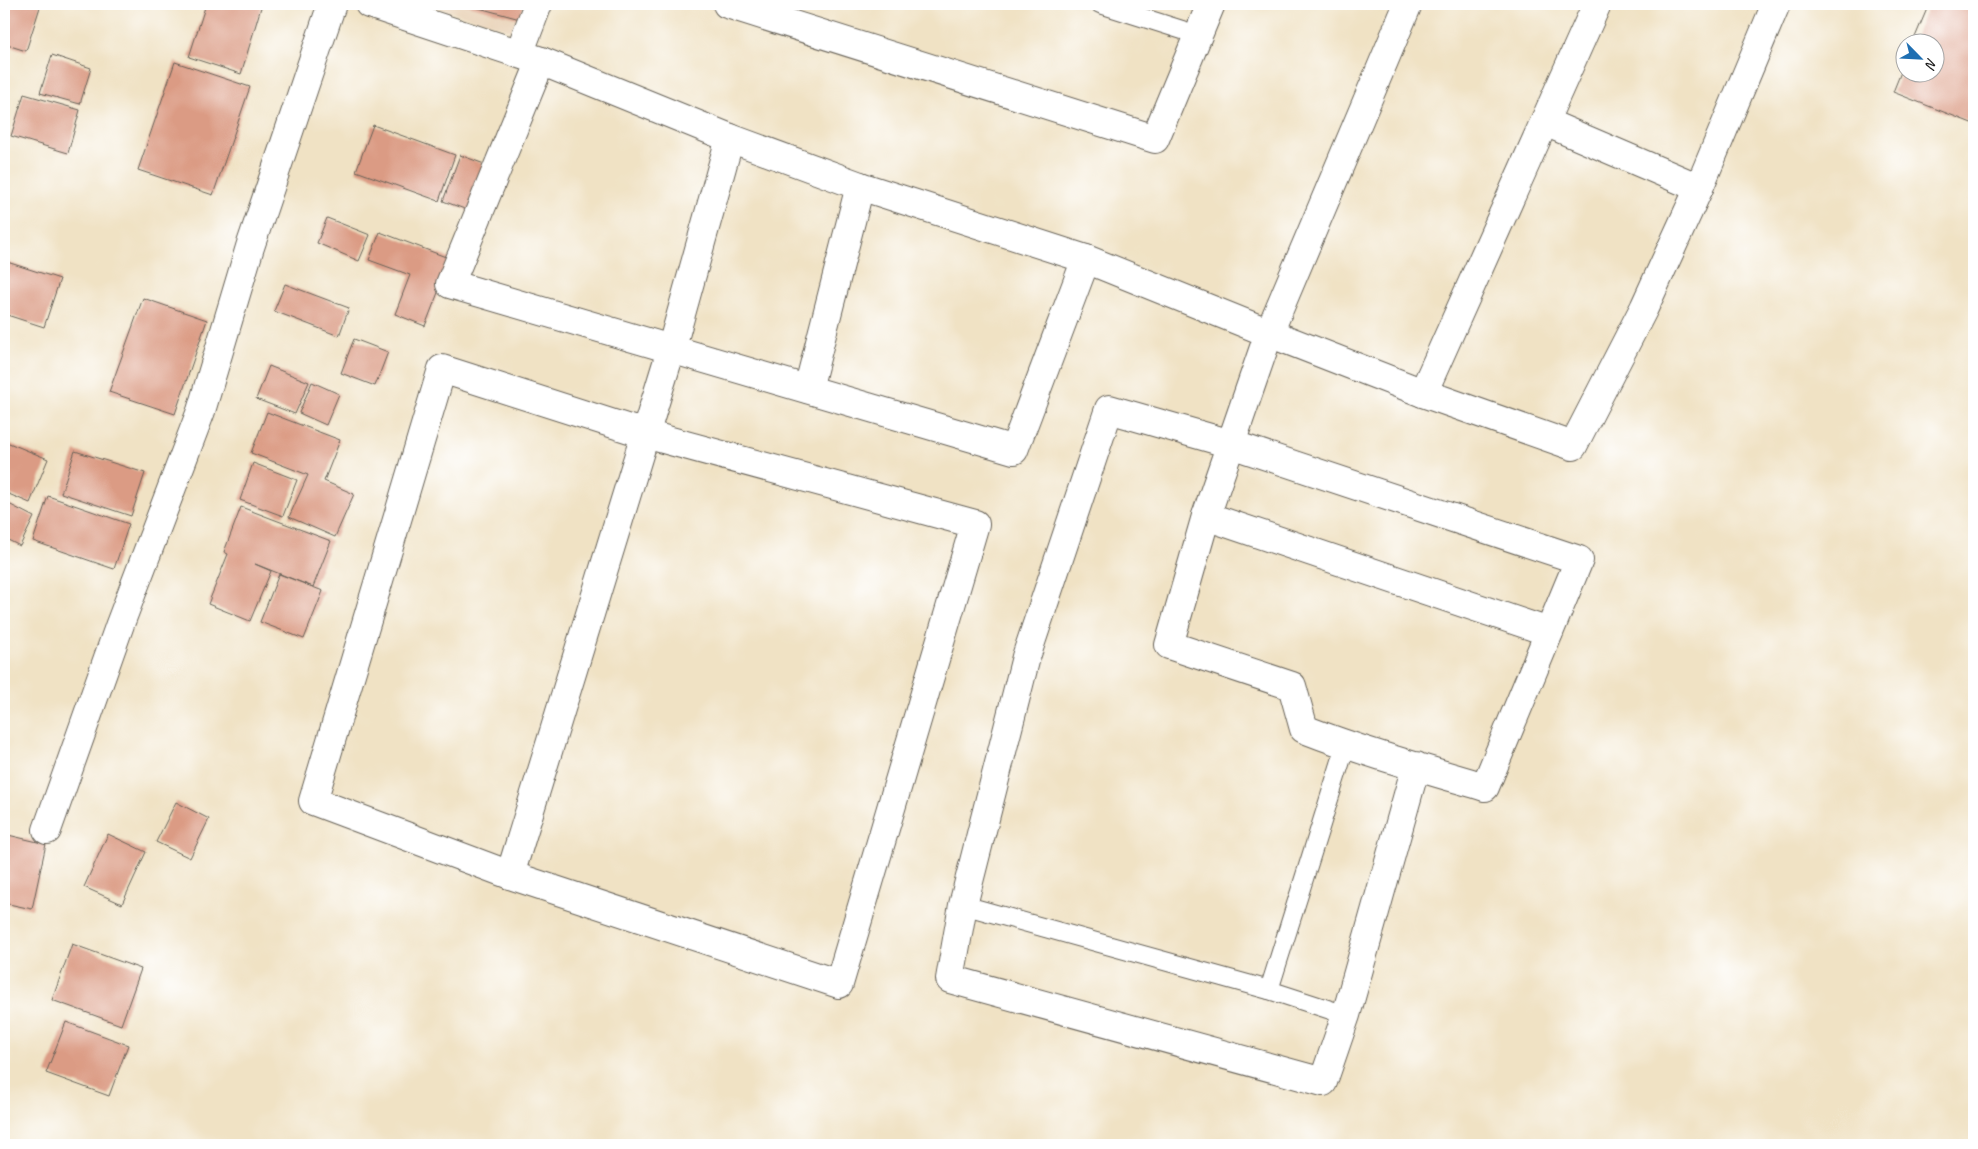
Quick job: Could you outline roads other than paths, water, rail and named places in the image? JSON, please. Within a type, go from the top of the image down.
[{"type":"street","points":[[47,830],[120,624],[201,411],[250,246],[332,4]]},
{"type":"street","points":[[369,4],[530,57],[730,138],[860,186],[1086,259],[1269,334],[1422,392],[1573,446],[1644,308],[1699,188],[1776,4]]},
{"type":"street","points":[[538,4],[530,57],[450,284],[1014,450],[1086,259]]},
{"type":"street","points":[[727,4],[1155,139],[1211,4]]},
{"type":"street","points":[[1408,4],[1269,334],[1231,444],[1206,516],[1169,644],[1292,686],[1304,729],[1346,745],[1416,766],[1485,788],[1579,560],[1231,444],[1109,409],[1026,657],[963,905],[950,979],[1323,1082],[1346,1015],[1416,766]]},
{"type":"street","points":[[1422,392],[1598,4]]},
{"type":"street","points":[[1545,122],[1699,188]]},
{"type":"street","points":[[510,875],[671,350],[730,138]]},
{"type":"street","points":[[808,389],[860,186]]},
{"type":"street","points":[[442,369],[645,434],[975,524],[838,984],[510,875],[313,802],[442,369]]},
{"type":"street","points":[[1206,516],[1549,632]]},
{"type":"lane","points":[[1100,4],[1198,35]]},
{"type":"lane","points":[[1269,990],[1346,745]]},
{"type":"lane","points":[[963,905],[1269,990],[1346,1015]]}]
